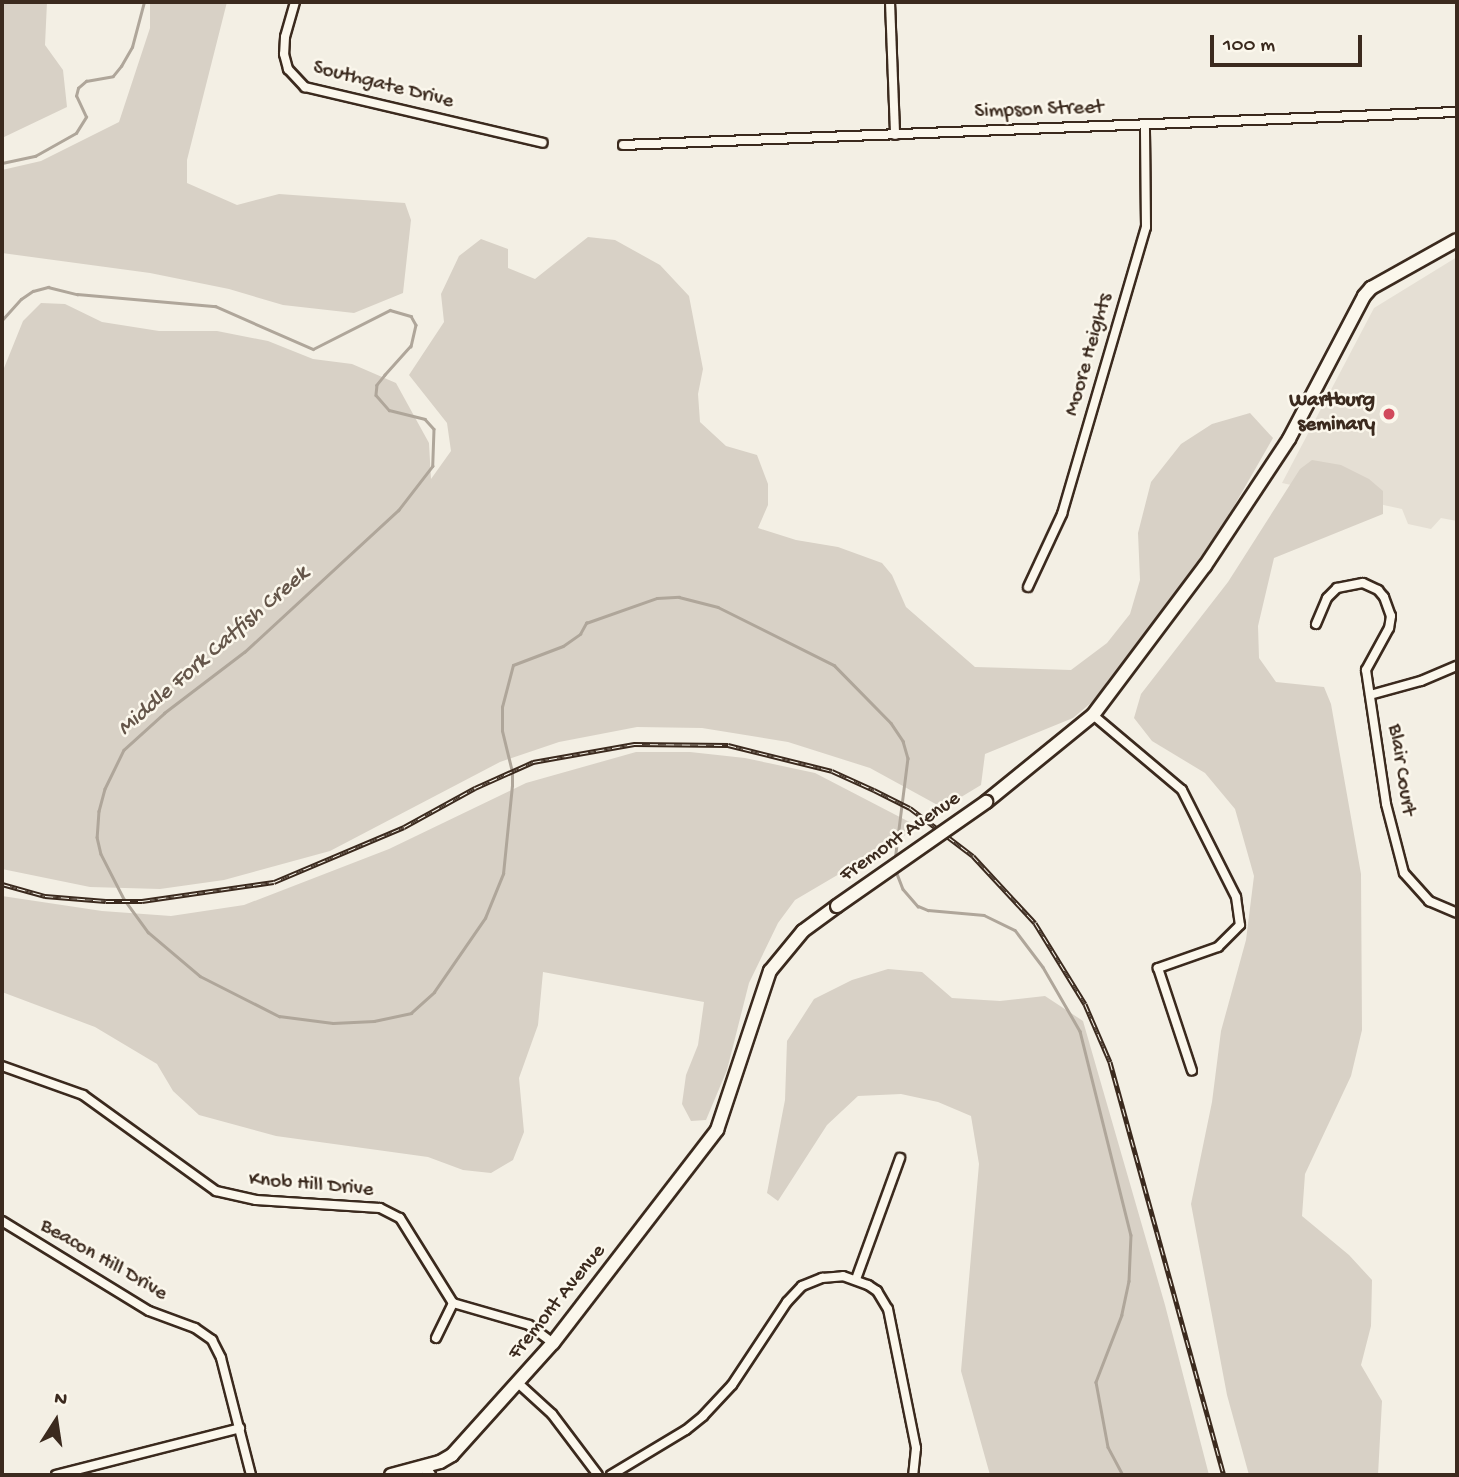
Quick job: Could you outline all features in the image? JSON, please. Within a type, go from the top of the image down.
[{"type":"main road","name":"Fremont Avenue","points":[[391,1475],[427,1471],[464,1445],[553,1343],[717,1130],[770,971],[803,931],[986,802],[1093,715],[1205,566],[1289,439],[1364,296],[1371,288],[1457,240]]},
{"type":"street","name":"Southgate Drive","points":[[295,2],[285,37],[284,54],[288,69],[305,87],[543,143]]},
{"type":"street","points":[[890,2],[895,135]]},
{"type":"street","name":"Simpson Street","points":[[623,145],[1457,112]]},
{"type":"street","name":"Moore Heights","points":[[1028,587],[1062,514],[1146,227],[1145,124]]},
{"type":"street","name":"Blair Court","points":[[1316,624],[1327,598],[1337,589],[1363,583],[1378,590],[1384,597],[1391,616],[1389,628],[1366,670],[1386,804],[1404,873],[1429,901],[1457,913]]},
{"type":"street","points":[[1370,695],[1421,681],[1457,666]]},
{"type":"street","points":[[1093,715],[1182,790],[1236,897],[1240,925],[1218,947],[1158,968],[1192,1071]]},
{"type":"street","name":"Knob Hill Drive","points":[[2,1066],[83,1095],[216,1191],[256,1200],[380,1208],[400,1218],[453,1303]]},
{"type":"street","points":[[856,1279],[900,1158]]},
{"type":"street","name":"Beacon Hill Drive","points":[[2,1221],[149,1311],[195,1328],[212,1340],[221,1357],[251,1475]]},
{"type":"street","points":[[611,1475],[703,1416],[732,1385],[787,1303],[802,1286],[831,1276],[856,1279],[877,1292],[891,1319],[916,1448],[913,1475]]},
{"type":"street","points":[[436,1338],[453,1303],[529,1325],[553,1343]]},
{"type":"street","points":[[518,1383],[552,1414],[598,1475]]},
{"type":"street","points":[[57,1475],[240,1428]]},
{"type":"shaded area","points":[[2,2],[47,2],[45,45],[63,70],[67,107],[2,138]]},
{"type":"shaded area","points":[[150,2],[227,2],[187,160],[187,183],[237,205],[279,194],[405,203],[411,220],[403,293],[354,313],[283,305],[229,289],[150,273],[2,253],[2,170],[41,161],[119,122],[150,28]]},
{"type":"shaded area","points":[[588,237],[615,240],[660,265],[689,296],[703,369],[698,394],[700,422],[726,446],[757,455],[768,484],[768,505],[758,528],[796,540],[838,547],[882,563],[892,575],[906,607],[975,667],[1071,670],[1107,643],[1130,614],[1140,580],[1138,533],[1151,482],[1181,444],[1212,424],[1250,413],[1273,438],[1226,520],[1144,640],[1092,702],[1073,718],[985,754],[981,785],[943,808],[870,768],[788,742],[702,728],[637,727],[559,742],[500,762],[330,851],[224,880],[160,889],[90,887],[2,869],[2,373],[23,321],[41,303],[65,304],[102,322],[159,331],[217,331],[268,341],[313,359],[352,364],[396,383],[429,443],[431,479],[451,451],[447,423],[409,375],[444,322],[441,294],[459,256],[481,239],[508,249],[508,268],[535,279]]},
{"type":"shaded area","name":"Wartburg seminary","points":[[1457,257],[1457,521],[1441,518],[1431,529],[1408,524],[1402,509],[1282,483],[1374,308]]},
{"type":"shaded area","points":[[1312,460],[1341,465],[1369,479],[1383,491],[1383,514],[1274,558],[1258,626],[1259,658],[1276,682],[1324,687],[1331,704],[1361,874],[1362,1030],[1351,1076],[1305,1174],[1302,1216],[1349,1255],[1372,1280],[1371,1326],[1361,1365],[1382,1401],[1378,1475],[1249,1475],[1227,1395],[1191,1204],[1212,1102],[1221,1031],[1246,940],[1254,876],[1235,809],[1205,773],[1152,741],[1134,718],[1141,694],[1228,582],[1300,469]]},
{"type":"shaded area","points":[[636,752],[690,752],[745,758],[815,773],[919,827],[795,900],[778,923],[749,983],[727,1070],[706,1120],[691,1121],[682,1104],[686,1075],[698,1045],[704,1002],[543,972],[538,1025],[519,1078],[524,1132],[513,1160],[491,1173],[463,1170],[428,1157],[276,1136],[199,1115],[173,1091],[157,1064],[95,1027],[2,992],[2,896],[102,911],[171,916],[244,905],[389,849],[526,783]]},
{"type":"shaded area","points":[[888,969],[922,972],[952,998],[1000,1001],[1045,996],[1083,1021],[1165,1305],[1209,1475],[990,1475],[961,1371],[979,1164],[971,1116],[938,1102],[901,1094],[858,1096],[827,1125],[778,1201],[767,1193],[785,1100],[787,1041],[814,999],[852,980]]},
{"type":"waterway","points":[[2,163],[35,156],[76,133],[86,117],[76,96],[78,88],[86,81],[113,76],[121,66],[132,47],[144,2]]},
{"type":"waterway","name":"Middle Fork Catfish Creek","points":[[2,320],[21,299],[33,291],[48,287],[77,294],[215,306],[313,349],[390,310],[411,316],[416,325],[411,346],[377,385],[376,395],[389,410],[425,419],[434,429],[433,466],[399,510],[245,652],[165,713],[124,750],[105,789],[99,811],[97,837],[101,854],[124,899],[148,932],[200,976],[279,1016],[333,1023],[374,1021],[411,1013],[434,992],[485,918],[503,874],[512,772],[502,731],[502,707],[513,665],[563,646],[580,634],[586,623],[657,598],[679,597],[718,607],[834,665],[891,723],[903,741],[908,758],[895,861]]},
{"type":"waterway","name":"Middle Fork Catfish Creek","points":[[896,871],[903,889],[918,906],[928,910],[984,915],[1015,930],[1043,967],[1080,1031],[1131,1235],[1129,1281],[1122,1315],[1096,1382],[1108,1447],[1123,1475]]},
{"type":"railway","points":[[2,884],[45,896],[142,901],[274,882],[404,827],[475,788],[533,762],[634,744],[728,745],[832,771],[874,790],[910,808],[973,856],[1035,923],[1085,1004],[1110,1062],[1224,1475]]},
{"type":"place","name":"Wartburg seminary","points":[[1389,414]]}]
